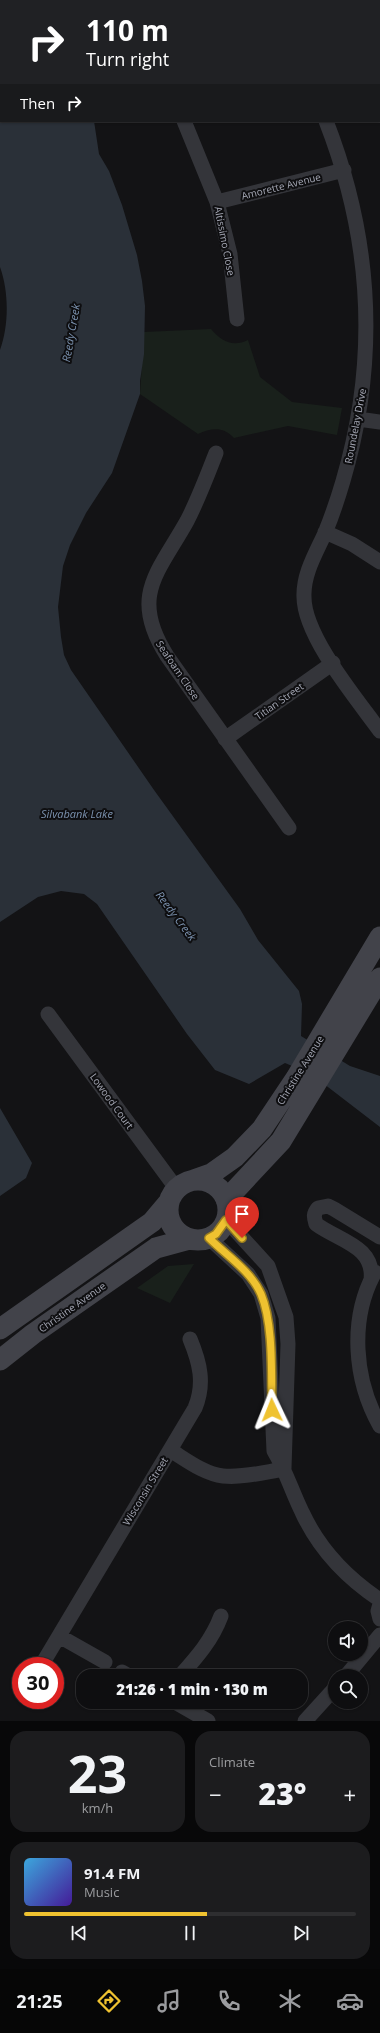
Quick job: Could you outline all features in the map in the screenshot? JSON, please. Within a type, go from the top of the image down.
[{"type":"main road","name":"Christine Avenue","points":[[0,1329],[152,1222],[180,1190],[211,1174],[235,1157],[262,1129],[296,1078],[380,937]]},
{"type":"main road","name":"Christine Avenue","points":[[226,1210],[281,1141],[315,1088],[380,978]]},
{"type":"main road","points":[[205,1180],[214,1184],[222,1191],[226,1210],[216,1234],[199,1239],[176,1232],[170,1223],[167,1213],[180,1190],[205,1180]]},
{"type":"main road","name":"Christine Avenue","points":[[0,1360],[33,1334],[156,1248],[199,1239]]},
{"type":"street","name":"Altissimo Close","points":[[184,122],[217,202],[230,254],[236,319]]},
{"type":"street","name":"Roundelay Drive","points":[[326,122],[344,170],[357,221],[373,297],[354,445],[339,497],[311,563],[305,583],[304,597],[306,613],[311,628],[333,663],[380,731]]},
{"type":"street","name":"Amorette Avenue","points":[[217,202],[344,170]]},
{"type":"street","points":[[358,419],[380,422]]},
{"type":"street","name":"Seafoam Close","points":[[216,453],[186,521],[156,572],[150,594],[153,630],[158,641],[225,739],[289,828]]},
{"type":"street","points":[[325,532],[352,544],[380,562]]},
{"type":"street","name":"Titian Street","points":[[225,739],[333,663]]},
{"type":"street","name":"Lowood Court","points":[[48,1014],[180,1190]]},
{"type":"street","points":[[380,1237],[328,1206],[318,1208],[315,1212],[314,1217],[316,1224],[365,1254],[372,1270],[375,1273],[360,1314],[358,1346],[361,1378],[366,1396],[380,1426]]},
{"type":"street","points":[[226,1210],[268,1266],[286,1317],[288,1344],[284,1468]]},
{"type":"street","points":[[199,1239],[248,1274],[261,1294],[268,1318],[274,1451],[284,1468],[296,1500],[313,1534],[332,1559],[348,1575],[380,1600]]},
{"type":"street","name":"Wisconsin Street","points":[[46,1657],[195,1408],[200,1396],[202,1377],[198,1356],[190,1339]]},
{"type":"street","points":[[170,1450],[206,1470],[222,1476],[239,1476],[284,1468]]},
{"type":"street","points":[[380,1604],[378,1611],[380,1619]]},
{"type":"street","points":[[186,1669],[204,1650],[214,1633],[221,1616]]},
{"type":"street","points":[[352,1669],[380,1635]]},
{"type":"street","points":[[59,1636],[105,1662]]},
{"type":"street","points":[[305,1721],[328,1696]]},
{"type":"street","points":[[187,1709],[208,1721]]},
{"type":"shaded area","points":[[211,329],[219,337],[228,342],[237,343],[248,340],[260,377],[292,402],[342,408],[337,435],[288,426],[234,438],[226,431],[217,429],[208,430],[198,434],[140,394],[144,332]]},
{"type":"shaded area","points":[[194,1264],[170,1303],[137,1288],[168,1266]]},
{"type":"water","name":"Silvabank Lake","points":[[0,122],[94,122],[99,154],[109,171],[122,205],[137,255],[145,306],[144,354],[140,381],[140,394],[112,473],[86,513],[70,545],[63,566],[58,607],[64,655],[71,670],[154,790],[240,909],[258,940],[299,991],[302,1004],[301,1036],[350,1066],[380,1076],[380,1127],[311,1074],[285,1063],[249,1084],[215,1070],[187,1034],[97,904],[84,894],[61,891],[38,897],[0,922],[0,350],[5,330],[7,308],[5,287],[0,267]]},
{"type":"water","points":[[0,1108],[32,1163],[26,1178],[0,1196]]},
{"type":"route","points":[[242,1238],[226,1220],[222,1228],[209,1238],[248,1274],[261,1294],[268,1318],[272,1410]]},
{"type":"water label","name":"Reedy Creek","points":[[71,333]]},
{"type":"water label","name":"Reedy Creek","points":[[176,916]]}]
